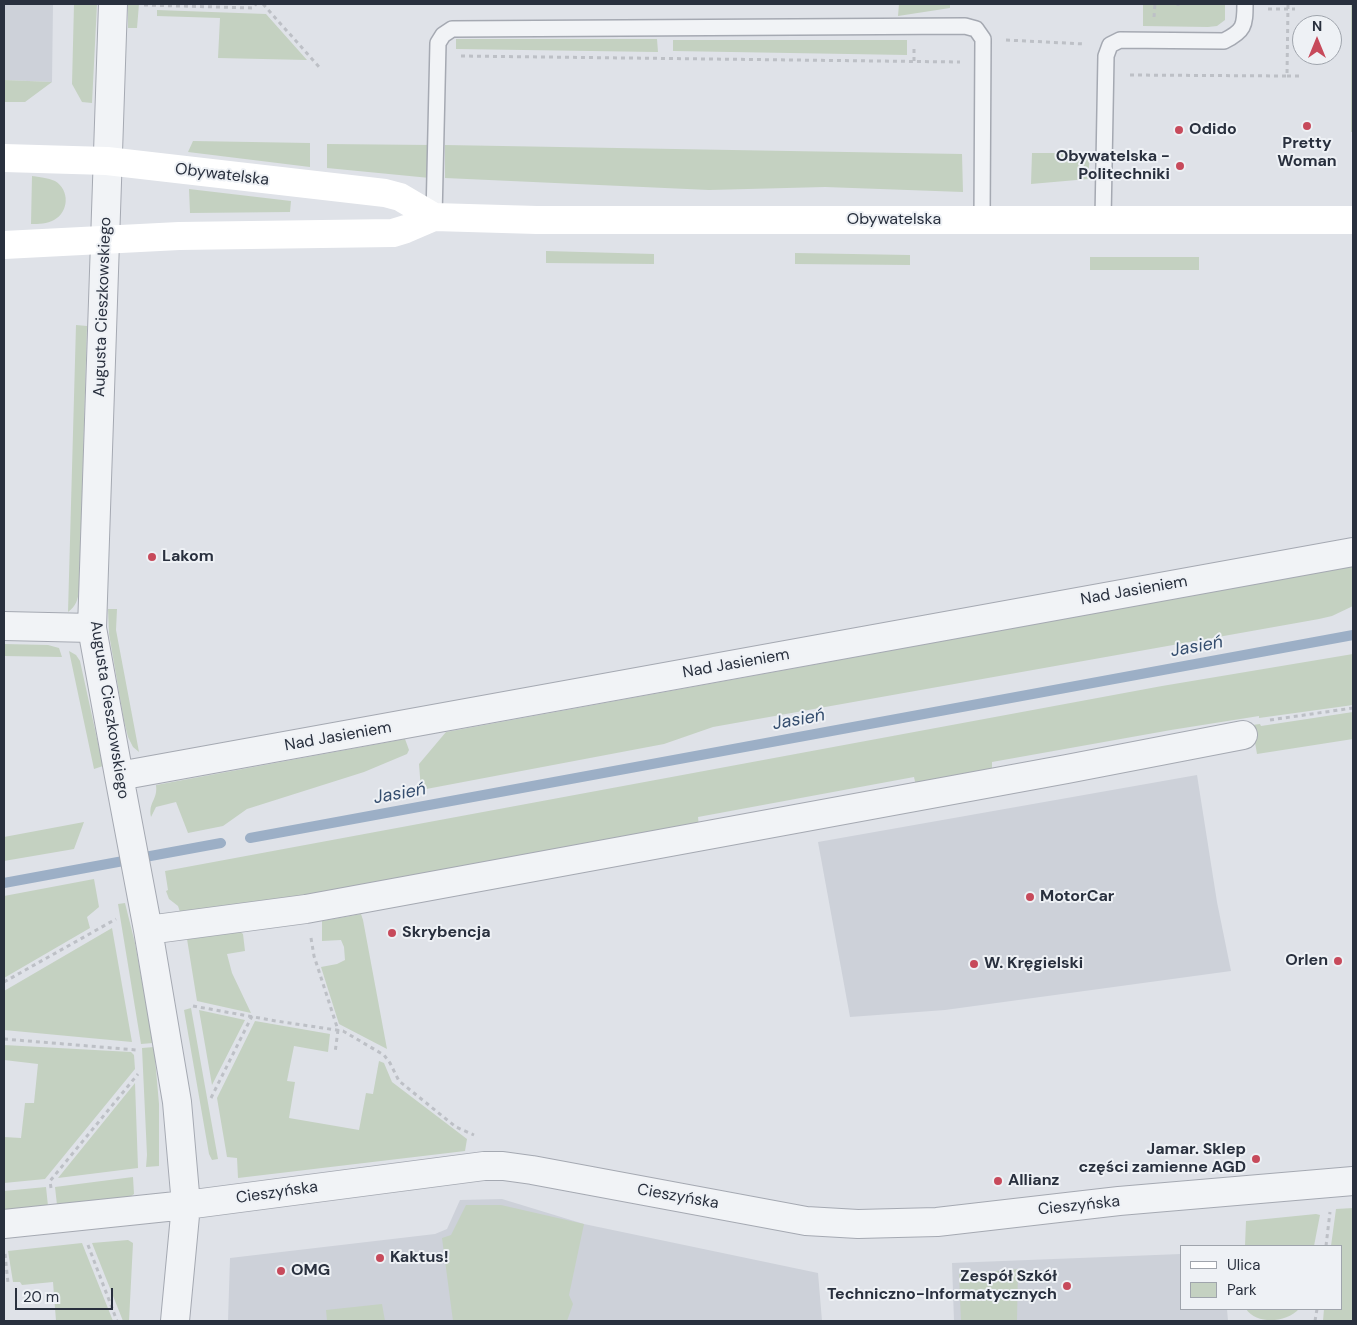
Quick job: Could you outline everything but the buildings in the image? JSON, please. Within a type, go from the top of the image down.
[{"type":"main road","name":"Obywatelska","points":[[4,158],[107,161],[385,193],[400,197],[434,217]]},
{"type":"main road","name":"Obywatelska","points":[[4,245],[179,236],[393,232],[406,229],[434,217],[537,220],[1353,220]]},
{"type":"street","name":"Augusta Cieszkowskiego","points":[[113,4],[92,628],[143,900],[177,1102],[186,1205],[175,1321]]},
{"type":"street","name":"Nad Jasieniem","points":[[119,776],[1353,552]]},
{"type":"street","points":[[4,626],[92,628]]},
{"type":"street","points":[[148,930],[306,908],[1067,770],[1243,736]]},
{"type":"street","name":"Cieszyńska","points":[[4,1224],[186,1205],[484,1166],[503,1166],[532,1170],[806,1221],[858,1224],[937,1222],[1119,1201],[1353,1181]]},
{"type":"lane","points":[[1103,219],[1106,56],[1110,46],[1120,40],[1224,41],[1238,34],[1245,23],[1245,4]]},
{"type":"lane","points":[[434,217],[438,43],[443,35],[452,29],[965,26],[976,29],[983,39],[982,220]]},
{"type":"path","points":[[144,5],[253,8],[256,4]]},
{"type":"path","points":[[264,4],[320,68]]},
{"type":"path","points":[[1287,76],[1288,4]]},
{"type":"path","points":[[983,39],[1110,46]]},
{"type":"path","points":[[438,55],[983,62]]},
{"type":"path","points":[[1122,75],[1246,78],[1300,76]]},
{"type":"path","points":[[1243,736],[1241,724],[1353,708]]},
{"type":"path","points":[[306,908],[314,956],[338,1030],[335,1053]]},
{"type":"path","points":[[4,982],[117,918]]},
{"type":"path","points":[[193,1006],[343,1031],[384,1055],[399,1081],[456,1127],[481,1138]]},
{"type":"path","points":[[211,1098],[252,1016]]},
{"type":"path","points":[[4,1039],[137,1050]]},
{"type":"path","points":[[55,1218],[50,1181],[138,1074]]},
{"type":"path","points":[[1326,1245],[1331,1206]]},
{"type":"path","points":[[85,1237],[117,1321]]},
{"type":"path","points":[[4,1246],[8,1283]]},
{"type":"shaded area","points":[[4,4],[53,4],[52,82],[4,80]]},
{"type":"shaded area","points":[[1197,775],[1217,902],[1231,971],[945,1010],[850,1017],[818,842]]},
{"type":"shaded area","points":[[502,1199],[584,1224],[818,1273],[822,1321],[228,1321],[230,1258],[435,1234],[447,1229],[460,1200]]},
{"type":"shaded area","name":"Zespół Szkół Techniczno-Informatycznych","points":[[1180,1254],[1180,1310],[1227,1310],[1228,1321],[954,1321],[952,1263]]},
{"type":"green space","points":[[74,4],[97,4],[92,103],[82,102],[72,84]]},
{"type":"green space","points":[[128,4],[139,4],[137,28],[128,28]]},
{"type":"green space","points":[[899,4],[950,4],[950,8],[898,16]]},
{"type":"green space","points":[[1143,4],[1225,4],[1225,20],[1217,26],[1208,27],[1143,26]]},
{"type":"green space","points":[[1351,4],[1353,4],[1353,132],[1351,132]]},
{"type":"green space","points":[[157,10],[266,14],[307,60],[218,58],[220,18],[157,16]]},
{"type":"green space","points":[[456,39],[657,39],[658,52],[456,49]]},
{"type":"green space","points":[[673,40],[907,40],[907,55],[673,51]]},
{"type":"green space","points":[[4,80],[52,82],[25,102],[4,102]]},
{"type":"green space","points":[[193,141],[310,143],[310,167],[188,152]]},
{"type":"green space","points":[[327,144],[431,145],[430,178],[327,168]]},
{"type":"green space","points":[[445,145],[962,154],[963,192],[825,187],[709,190],[445,178]]},
{"type":"green space","points":[[1032,153],[1090,153],[1088,179],[1031,184]]},
{"type":"green space","points":[[32,176],[55,181],[63,190],[66,201],[65,207],[59,216],[51,221],[31,224]]},
{"type":"green space","points":[[189,189],[291,201],[290,212],[190,213]]},
{"type":"green space","points":[[546,251],[654,254],[654,264],[546,263]]},
{"type":"green space","points":[[795,253],[910,255],[910,265],[795,264]]},
{"type":"green space","points":[[1090,257],[1199,257],[1199,270],[1090,270]]},
{"type":"green space","points":[[76,325],[87,326],[79,590],[76,602],[68,612]]},
{"type":"green space","points":[[1353,566],[1353,606],[1332,616],[713,727],[664,744],[421,790],[419,764],[446,732]]},
{"type":"green space","points":[[108,609],[117,609],[116,630],[139,752],[133,747],[128,737],[124,721],[109,634]]},
{"type":"green space","points":[[4,644],[48,645],[59,648],[62,657],[4,656]]},
{"type":"green space","points":[[69,651],[76,655],[80,661],[103,766],[94,769]]},
{"type":"green space","points":[[1353,654],[1353,705],[1259,718],[1259,716],[992,762],[992,771],[916,786],[914,777],[698,817],[699,827],[301,902],[180,912],[178,906],[169,899],[166,891],[168,890],[165,871],[1162,686]]},
{"type":"green space","points":[[1353,712],[1353,739],[1257,754],[1252,725],[1260,724],[1261,726]]},
{"type":"green space","points":[[405,739],[409,750],[407,754],[364,772],[247,809],[223,826],[188,833],[176,802],[156,807],[151,817],[150,812],[156,794],[156,785]]},
{"type":"green space","points":[[84,822],[74,849],[4,861],[4,837]]},
{"type":"green space","points":[[94,879],[99,907],[87,917],[90,928],[4,978],[4,896]]},
{"type":"green space","points":[[125,903],[135,943],[153,1043],[141,1044],[118,904]]},
{"type":"green space","points":[[361,914],[387,1049],[339,1024],[321,967],[337,964],[345,960],[344,947],[341,940],[322,941],[322,921]]},
{"type":"green space","points":[[112,928],[132,1042],[4,1030],[4,991]]},
{"type":"green space","points":[[236,928],[243,934],[245,951],[227,954],[232,973],[251,1013],[197,1001],[187,939],[190,936]]},
{"type":"green space","points":[[191,1008],[218,1159],[212,1160],[209,1154],[184,1010]]},
{"type":"green space","points":[[199,1010],[245,1020],[212,1085]]},
{"type":"green space","points":[[255,1021],[330,1034],[328,1052],[294,1046],[287,1081],[295,1082],[289,1118],[359,1130],[366,1093],[373,1094],[379,1061],[384,1063],[392,1082],[467,1139],[465,1151],[238,1178],[237,1158],[227,1157],[217,1098]]},
{"type":"green space","points":[[4,1045],[131,1052],[134,1055],[135,1069],[45,1179],[4,1183],[4,1137],[21,1138],[25,1103],[34,1103],[38,1064],[4,1060]]},
{"type":"green space","points":[[154,1047],[159,1104],[159,1166],[146,1167],[142,1048]]},
{"type":"green space","points":[[135,1083],[138,1168],[58,1178]]},
{"type":"green space","points":[[133,1177],[134,1194],[130,1197],[57,1205],[55,1187]]},
{"type":"green space","points":[[46,1187],[48,1206],[4,1210],[4,1191]]},
{"type":"green space","points":[[466,1205],[501,1205],[584,1224],[569,1295],[573,1304],[567,1321],[453,1321],[442,1238],[451,1235]]},
{"type":"green space","points":[[1353,1208],[1353,1321],[1323,1321],[1324,1310],[1342,1310],[1342,1245],[1331,1245],[1336,1209]]},
{"type":"green space","points":[[1320,1215],[1314,1245],[1245,1245],[1246,1221]]},
{"type":"green space","points":[[128,1240],[133,1243],[129,1321],[123,1321],[92,1243]]},
{"type":"green space","points":[[82,1243],[113,1321],[56,1321],[53,1282],[22,1285],[20,1282],[13,1282],[8,1251]]},
{"type":"green space","points":[[1018,1269],[1017,1321],[961,1321],[959,1274]]},
{"type":"green space","points":[[382,1304],[385,1321],[327,1321],[326,1310]]},
{"type":"green space","points":[[1247,1310],[1298,1310],[1287,1317],[1272,1320],[1257,1318]]},
{"type":"waterway","name":"Jasień","points":[[250,838],[1353,635]]},
{"type":"waterway","name":"Jasień","points":[[4,883],[221,843]]},
{"type":"place","name":"Pretty Woman","points":[[1307,126]]},
{"type":"place","name":"Odido","points":[[1179,130]]},
{"type":"place","name":"Obywatelska - Politechniki","points":[[1180,166]]},
{"type":"place","name":"Lakom","points":[[152,557]]},
{"type":"place","name":"MotorCar","points":[[1030,897]]},
{"type":"place","name":"Skrybencja","points":[[392,933]]},
{"type":"place","name":"Orlen","points":[[1338,961]]},
{"type":"place","name":"W. Kręgielski","points":[[974,964]]},
{"type":"place","name":"Jamar. Sklep części zamienne AGD","points":[[1256,1159]]},
{"type":"place","name":"Allianz","points":[[998,1181]]},
{"type":"place","name":"Kaktus!","points":[[380,1258]]},
{"type":"place","name":"OMG","points":[[281,1271]]},
{"type":"place","name":"Zespół Szkół Techniczno-Informatycznych","points":[[1067,1286]]}]
